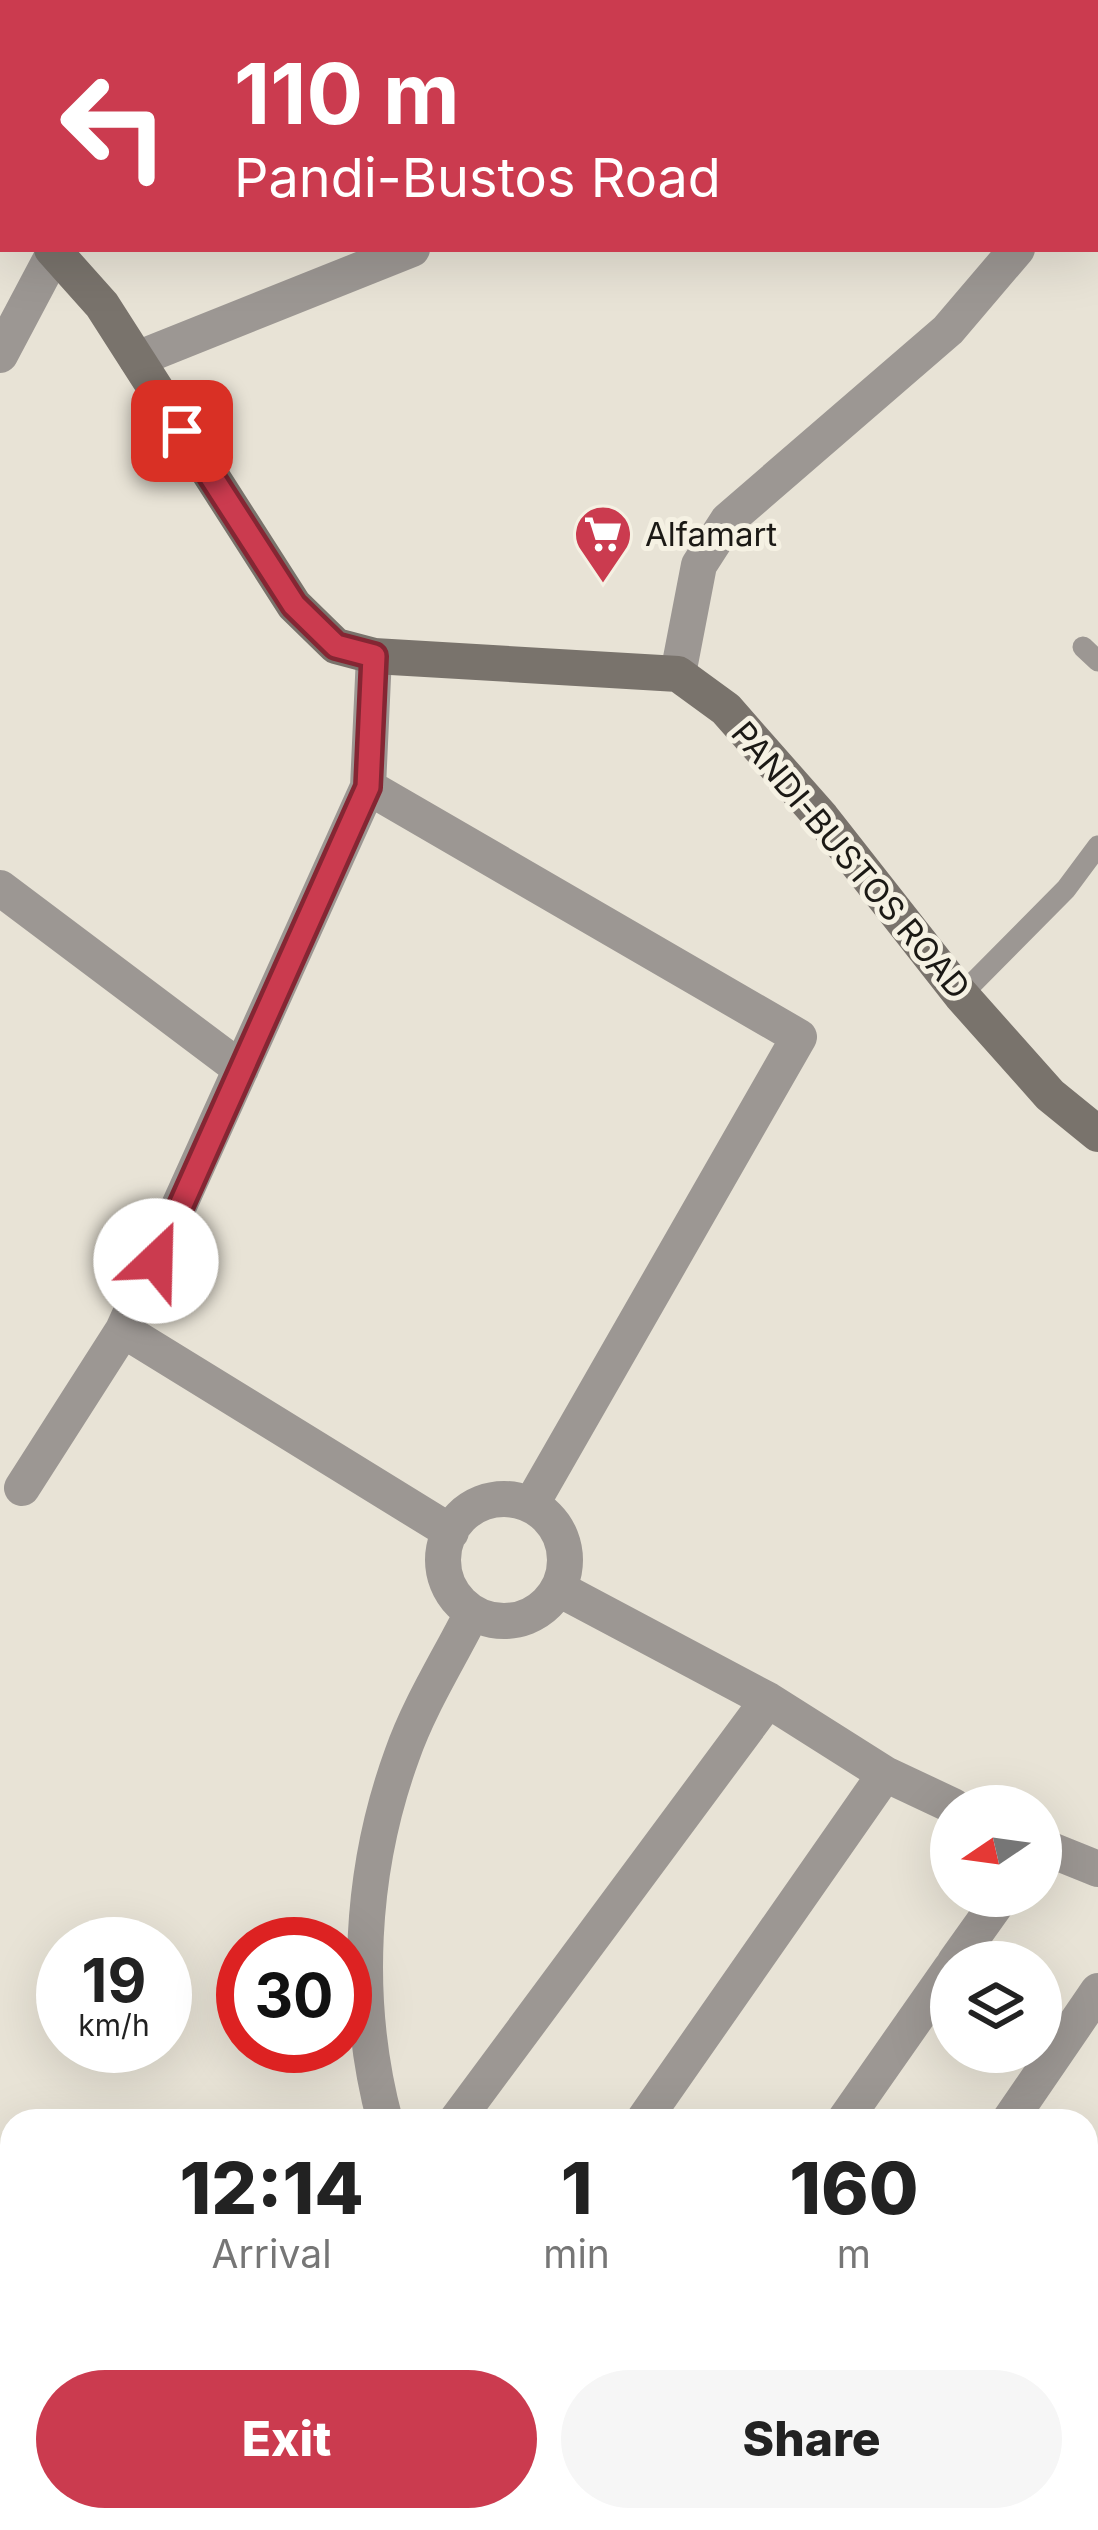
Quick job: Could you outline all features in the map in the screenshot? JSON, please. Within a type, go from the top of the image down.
[{"type":"street","points":[[0,355],[53,252]]},
{"type":"street","points":[[56,252],[102,304],[294,605],[336,646],[374,656],[677,674],[699,566],[728,520],[948,330],[1013,252]]},
{"type":"street","points":[[137,359],[404,252]]},
{"type":"street","points":[[22,1488],[123,1330],[368,787],[374,656]]},
{"type":"street","name":"PANDI-BUSTOS ROAD","points":[[677,674],[726,709],[822,818],[962,995],[1050,1095],[1098,1134]]},
{"type":"street","points":[[368,787],[799,1036],[531,1504]]},
{"type":"street","points":[[0,888],[242,1069]]},
{"type":"street","points":[[123,1330],[451,1532]]},
{"type":"street","points":[[491,1500],[531,1504],[559,1532],[565,1570],[559,1589],[531,1616],[491,1620],[472,1612],[446,1580],[443,1560],[451,1532],[472,1507],[491,1500]]},
{"type":"street","points":[[559,1589],[768,1700],[885,1774],[930,1795]]},
{"type":"street","points":[[383,2109],[364,1979],[372,1861],[402,1753],[472,1612]]},
{"type":"street","points":[[465,2109],[768,1700]]},
{"type":"street","points":[[651,2109],[885,1774]]},
{"type":"street","points":[[1062,1854],[1098,1868]]},
{"type":"street","points":[[1017,2109],[1098,1991]]},
{"type":"street","points":[[852,2109],[930,1998]]},
{"type":"lane","points":[[962,995],[1066,889],[1098,846]]},
{"type":"place","name":"Alfamart","points":[[603,585]]},
{"type":"route","points":[[156,1261],[368,787],[374,656],[336,646],[294,605],[182,431]]}]
